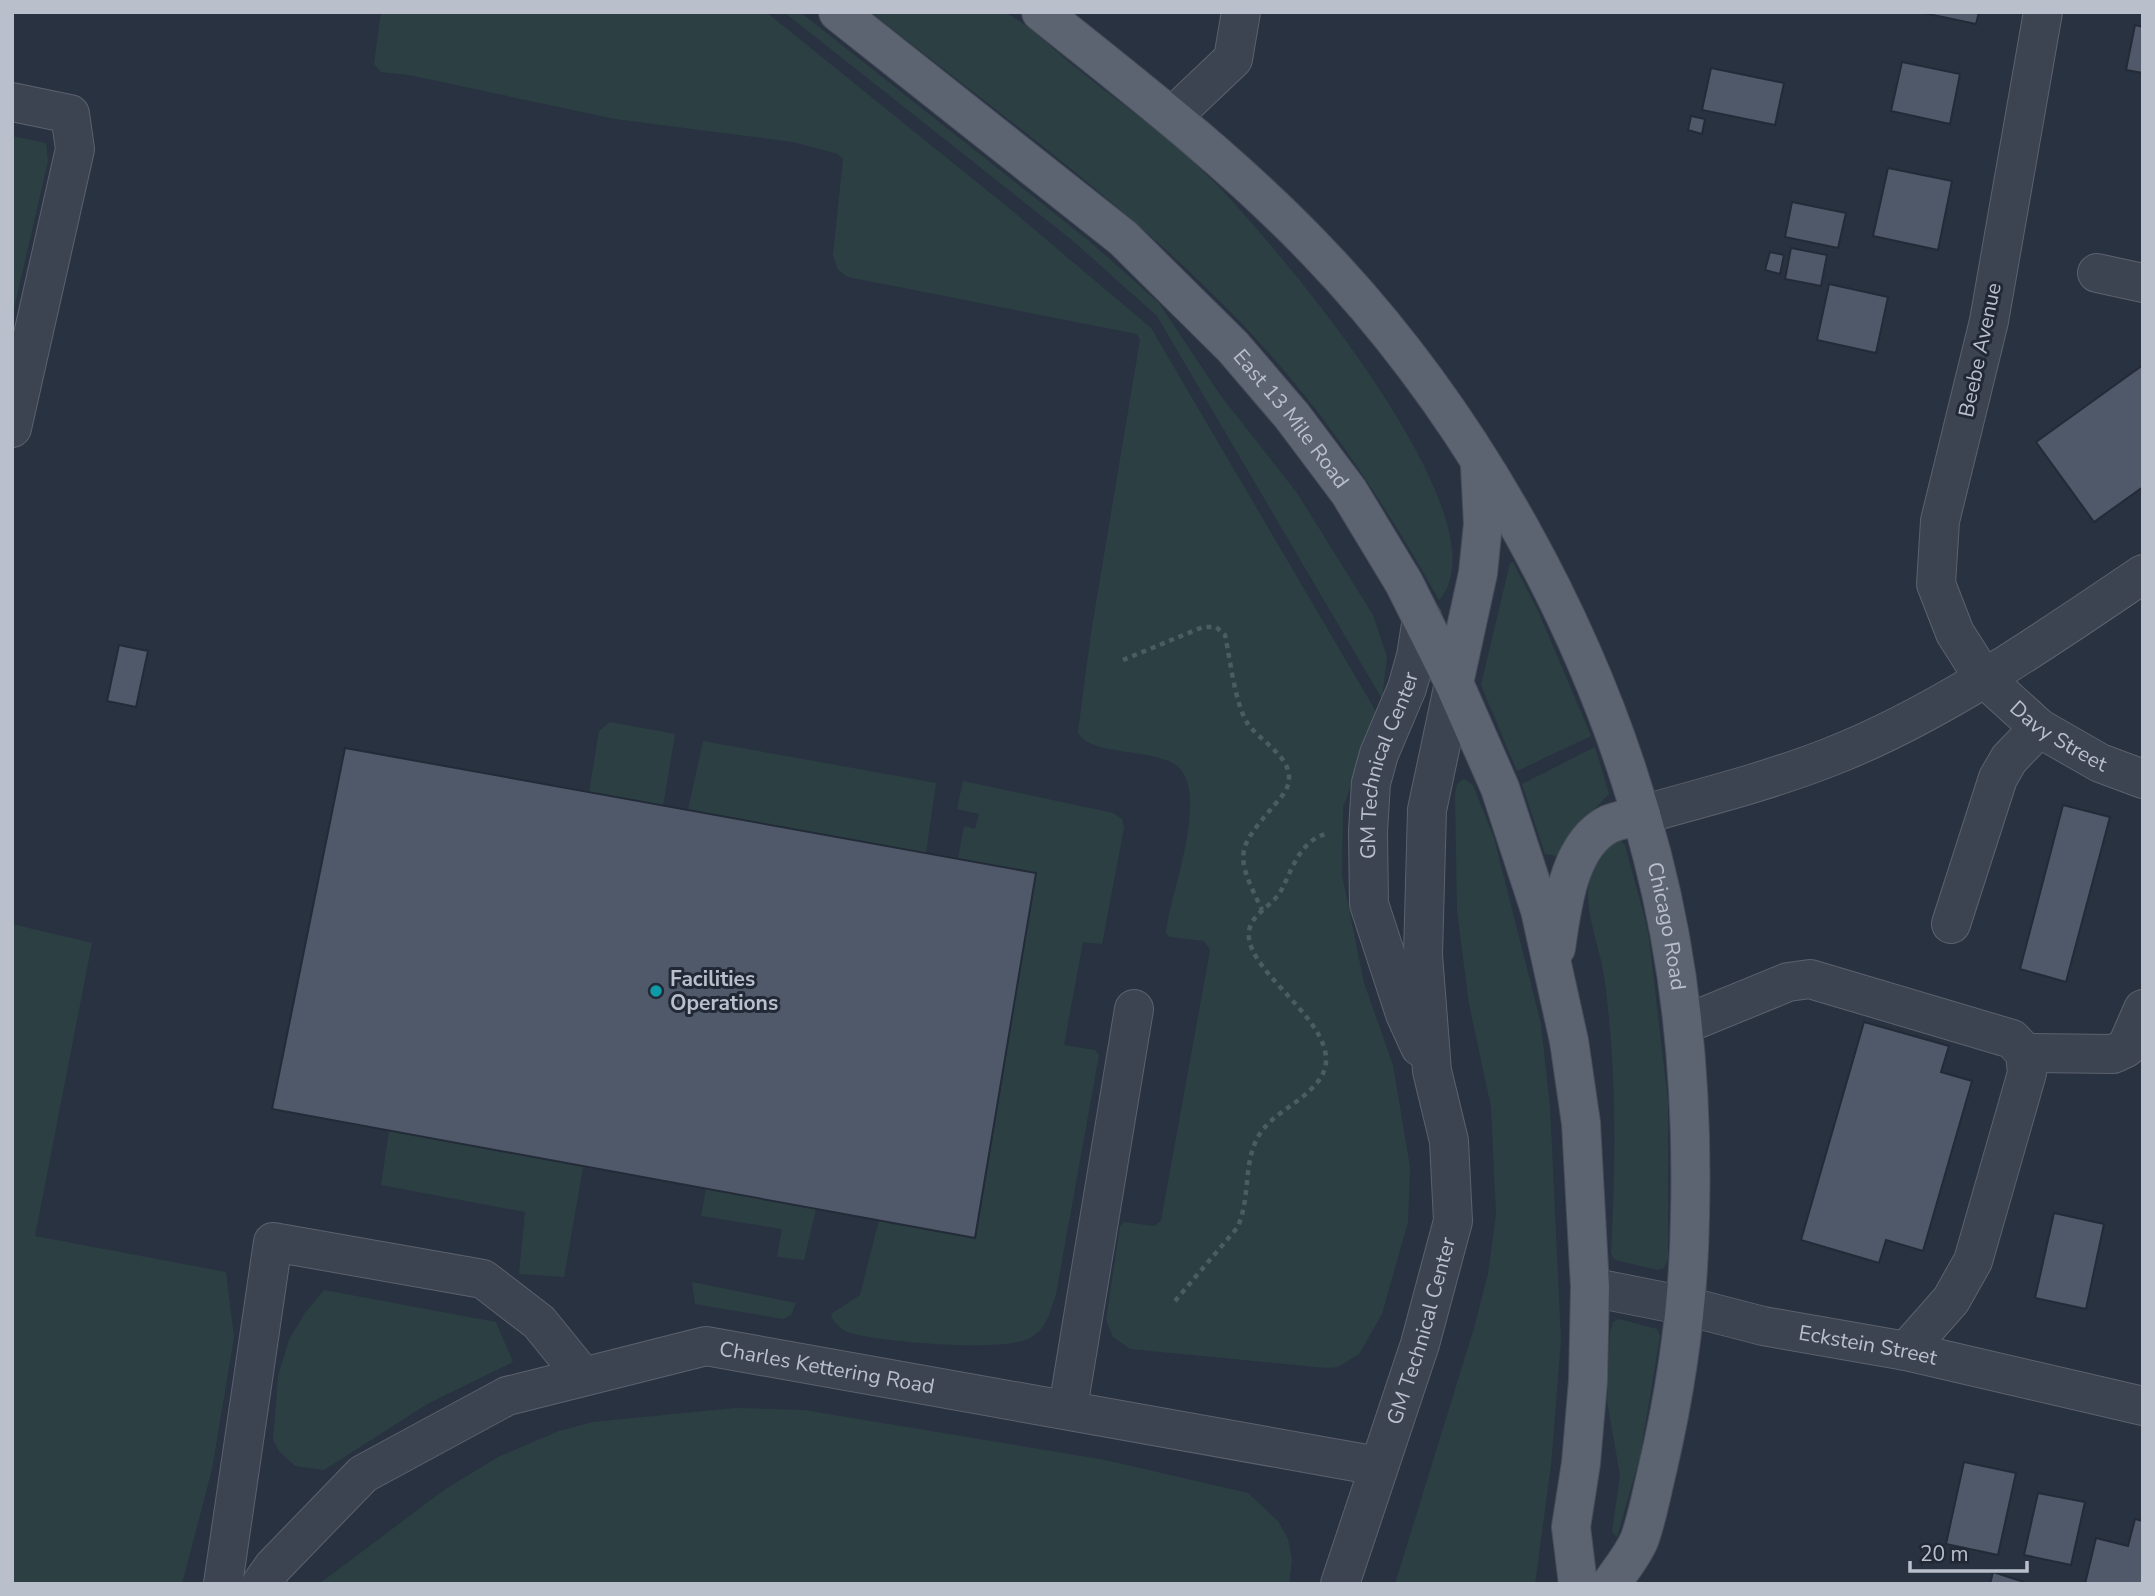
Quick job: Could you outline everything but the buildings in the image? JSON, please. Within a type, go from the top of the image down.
[{"type":"main road","name":"East 13 Mile Road","points":[[838,12],[1123,238],[1233,346],[1292,416],[1349,492],[1422,618],[1454,683],[1500,788],[1525,860],[1553,964]]},
{"type":"main road","points":[[1041,12],[1172,117],[1276,210],[1370,309],[1424,379],[1479,460],[1557,601],[1598,692],[1641,815],[1608,825],[1590,840],[1576,865],[1564,899],[1553,964],[1581,1123],[1590,1287],[1588,1381],[1581,1463],[1570,1527],[1578,1584]]},
{"type":"main road","points":[[1454,683],[1478,573],[1482,524],[1479,460]]},
{"type":"main road","name":"Chicago Road","points":[[1611,1584],[1639,1542],[1670,1413],[1686,1306],[1691,1129],[1683,1025],[1665,910],[1641,815]]},
{"type":"street","points":[[1172,117],[1233,59],[1241,12]]},
{"type":"street","name":"Beebe Avenue","points":[[1983,677],[1955,633],[1936,584],[1940,521],[1989,321],[2043,12]]},
{"type":"street","points":[[12,102],[70,114],[75,149],[12,428]]},
{"type":"street","points":[[2097,273],[2143,283]]},
{"type":"street","points":[[1641,815],[1772,778],[1831,757],[1901,724],[1983,677],[2143,574]]},
{"type":"street","name":"GM Technical Center","points":[[1422,618],[1407,688],[1379,754],[1371,783],[1368,831],[1369,904],[1405,1014],[1432,1071]]},
{"type":"street","name":"Davy Street","points":[[1983,677],[2039,727],[2100,763],[2143,779]]},
{"type":"street","name":"GM Technical Center","points":[[1340,1584],[1420,1344],[1453,1222],[1449,1141],[1432,1071],[1423,955],[1427,810],[1454,683]]},
{"type":"street","points":[[1951,924],[1998,778],[2009,759],[2039,727]]},
{"type":"street","points":[[1683,1025],[1788,982],[1810,979],[2011,1039],[2025,1053],[2027,1073],[1973,1261],[1951,1300],[1906,1350]]},
{"type":"street","points":[[1068,1408],[1134,1009]]},
{"type":"street","points":[[2025,1053],[2113,1054],[2126,1048],[2143,1009]]},
{"type":"street","points":[[223,1584],[273,1242],[483,1279],[539,1322],[582,1376]]},
{"type":"street","name":"Eckstein Street","points":[[1590,1287],[1686,1306],[1763,1326],[1906,1350],[2143,1406]]},
{"type":"street","name":"Charles Kettering Road","points":[[261,1584],[273,1567],[363,1474],[507,1396],[706,1346],[1068,1408],[1378,1466]]},
{"type":"path","points":[[1123,660],[1203,627],[1216,628],[1225,635],[1245,719],[1284,762],[1289,777],[1286,792],[1246,838],[1244,848],[1247,880],[1262,910]]},
{"type":"path","points":[[1175,1301],[1237,1227],[1243,1214],[1249,1157],[1256,1139],[1266,1125],[1313,1087],[1325,1067],[1325,1051],[1299,1006],[1251,952],[1249,931],[1262,910],[1276,902],[1301,850],[1308,843],[1325,834],[1342,830],[1368,831]]},
{"type":"green space","points":[[965,11],[1008,14],[1164,136],[1214,182],[1284,261],[1330,320],[1376,384],[1415,448],[1443,509],[1452,562],[1439,600],[1360,470],[1306,397],[1259,342],[1155,240],[1100,192],[871,12]]},
{"type":"green space","points":[[381,12],[766,12],[1010,209],[1151,328],[1378,715],[1343,807],[1342,875],[1364,983],[1393,1065],[1410,1167],[1408,1222],[1382,1314],[1359,1354],[1338,1367],[1327,1368],[1130,1349],[1113,1337],[1106,1320],[1120,1227],[1124,1222],[1154,1226],[1161,1221],[1210,950],[1204,941],[1170,937],[1166,933],[1189,821],[1190,799],[1186,780],[1177,766],[1167,760],[1094,745],[1084,740],[1078,732],[1091,633],[1140,340],[1137,334],[848,277],[838,270],[833,255],[843,159],[838,154],[793,142],[615,119],[409,75],[381,72],[374,64]]},
{"type":"green space","points":[[784,12],[800,12],[1088,240],[1159,303],[1221,396],[1297,493],[1373,615],[1387,657],[1382,699],[1157,316],[1072,240]]},
{"type":"green space","points":[[12,136],[46,143],[48,161],[12,317]]},
{"type":"green space","points":[[1513,562],[1538,611],[1591,736],[1517,771],[1481,685],[1510,563]]},
{"type":"green space","points":[[610,722],[675,734],[663,806],[589,792],[599,731]]},
{"type":"green space","points":[[703,741],[936,783],[926,853],[688,810]]},
{"type":"green space","points":[[1595,747],[1609,794],[1574,830],[1557,856],[1545,854],[1522,784]]},
{"type":"green space","points":[[1464,779],[1473,785],[1494,838],[1541,1024],[1550,1107],[1561,1340],[1551,1465],[1535,1584],[1395,1584],[1474,1328],[1488,1274],[1496,1215],[1491,1107],[1469,1004],[1457,911],[1455,794],[1457,784]]},
{"type":"green space","points":[[963,781],[1113,813],[1122,819],[1124,828],[1102,944],[1083,942],[1064,1045],[1095,1050],[1099,1055],[1056,1294],[1040,1331],[1028,1339],[992,1345],[913,1342],[850,1333],[836,1323],[831,1314],[860,1295],[879,1220],[976,1238],[1036,873],[958,859],[964,826],[975,829],[979,814],[957,809]]},
{"type":"green space","points":[[1620,840],[1625,845],[1648,931],[1668,1101],[1668,1259],[1664,1268],[1658,1270],[1615,1260],[1611,1254],[1614,1149],[1611,1045],[1604,976],[1588,897],[1590,880],[1600,855],[1612,843]]},
{"type":"green space","points":[[12,924],[92,943],[35,1236],[226,1272],[234,1337],[212,1469],[182,1584],[12,1584]]},
{"type":"green space","points":[[389,1131],[583,1167],[564,1277],[519,1274],[525,1212],[381,1185]]},
{"type":"green space","points":[[706,1189],[816,1209],[804,1260],[777,1257],[782,1229],[701,1216]]},
{"type":"green space","points":[[692,1282],[796,1303],[791,1315],[783,1319],[695,1304]]},
{"type":"green space","points":[[324,1290],[496,1322],[513,1362],[429,1403],[324,1470],[295,1466],[279,1451],[273,1440],[278,1376],[289,1340],[304,1314]]},
{"type":"green space","points":[[1619,1319],[1657,1329],[1660,1336],[1640,1456],[1617,1537],[1612,1532],[1620,1475],[1607,1401],[1610,1332],[1613,1322]]},
{"type":"green space","points":[[735,1408],[804,1410],[1105,1460],[1248,1493],[1278,1521],[1288,1539],[1292,1560],[1289,1584],[319,1584],[444,1490],[498,1457],[559,1431],[593,1422]]},
{"type":"place","name":"Facilities Operations","points":[[656,991]]}]
